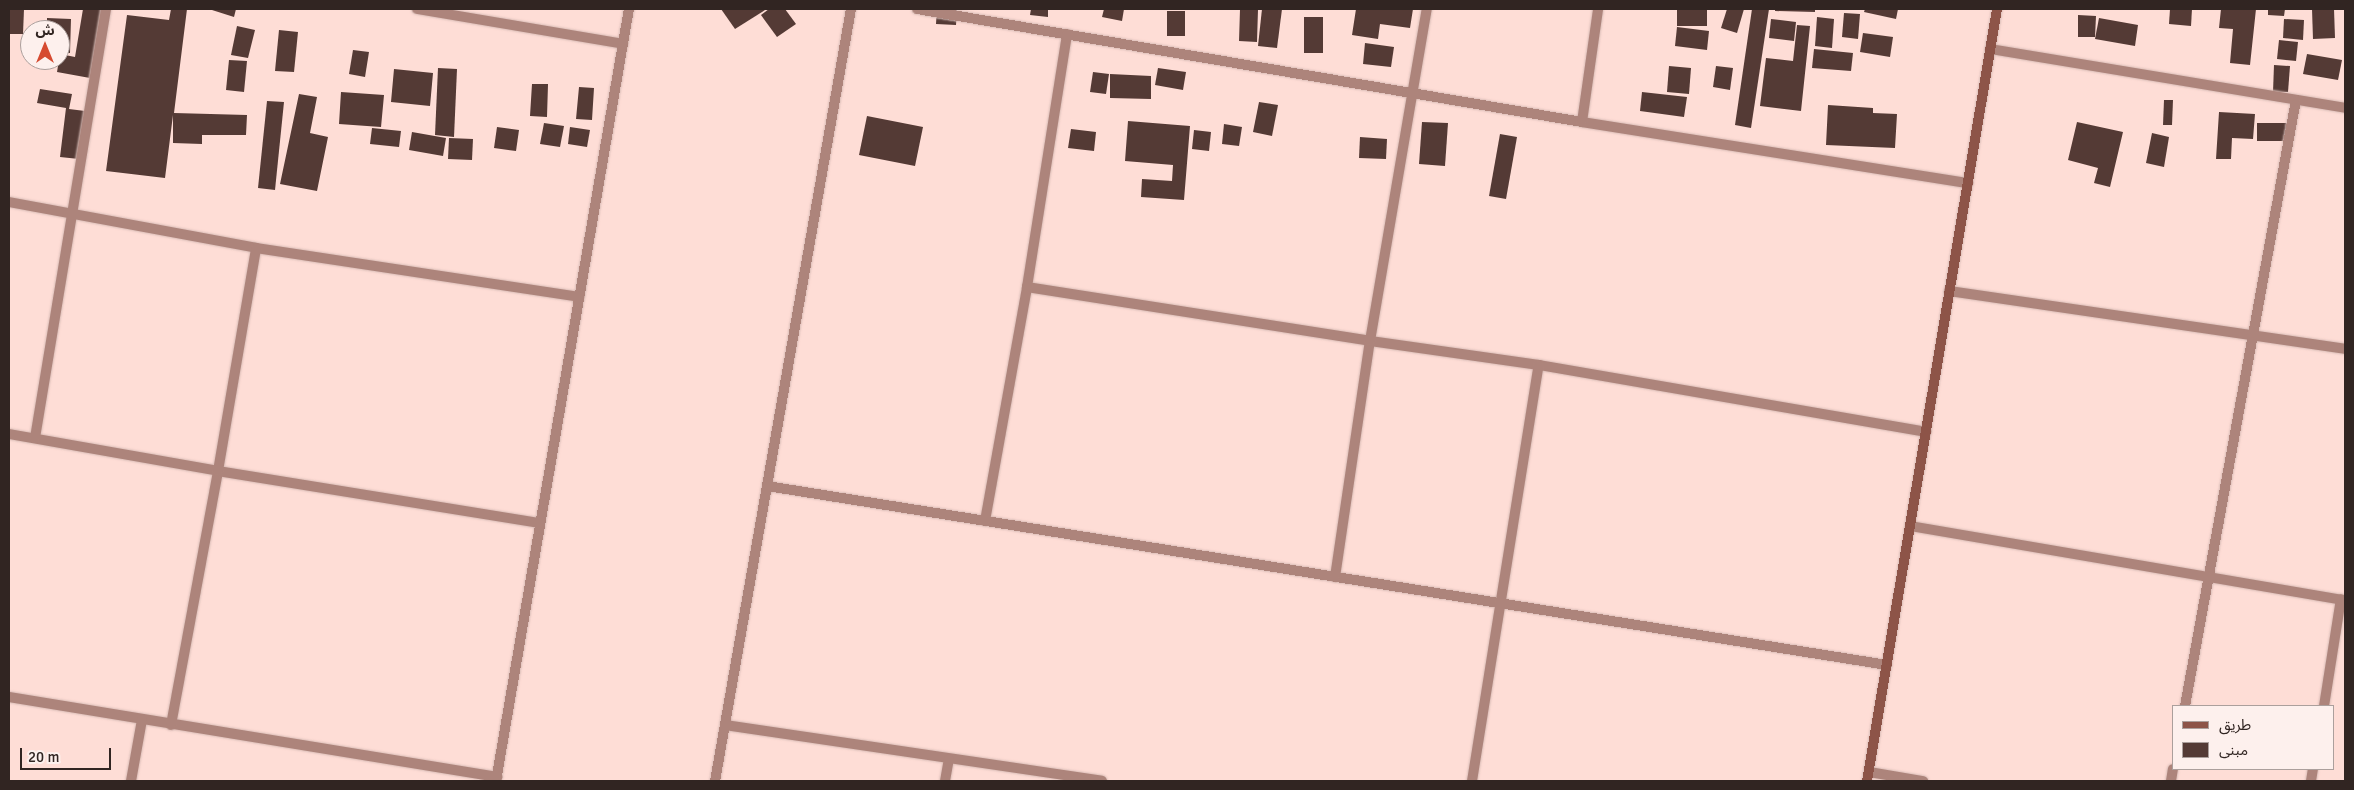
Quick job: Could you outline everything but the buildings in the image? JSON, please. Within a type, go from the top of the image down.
[{"type":"street","points":[[35,438],[106,9]]},
{"type":"street","points":[[418,9],[623,44]]},
{"type":"street","points":[[9,697],[496,779],[629,9]]},
{"type":"street","points":[[715,781],[851,9]]},
{"type":"street","points":[[917,9],[1582,122],[1968,183]]},
{"type":"street","points":[[1334,577],[1370,341],[1427,9]]},
{"type":"street","points":[[1582,122],[1598,9]]},
{"type":"street","points":[[1923,781],[1868,777],[1997,9]]},
{"type":"street","points":[[985,521],[1027,288],[1067,34]]},
{"type":"street","points":[[1990,49],[2345,108]]},
{"type":"street","points":[[2185,705],[2296,100]]},
{"type":"street","points":[[9,202],[256,248],[579,297]]},
{"type":"street","points":[[172,725],[256,248]]},
{"type":"street","points":[[1027,288],[1539,365],[1926,432]]},
{"type":"street","points":[[1949,290],[2345,349]]},
{"type":"street","points":[[1472,781],[1539,365]]},
{"type":"street","points":[[9,434],[218,472],[540,523]]},
{"type":"street","points":[[767,486],[1887,665]]},
{"type":"street","points":[[1910,526],[2343,600],[2324,705]]},
{"type":"street","points":[[131,781],[142,720]]},
{"type":"street","points":[[725,725],[1102,781]]},
{"type":"street","points":[[945,781],[949,759]]}]
